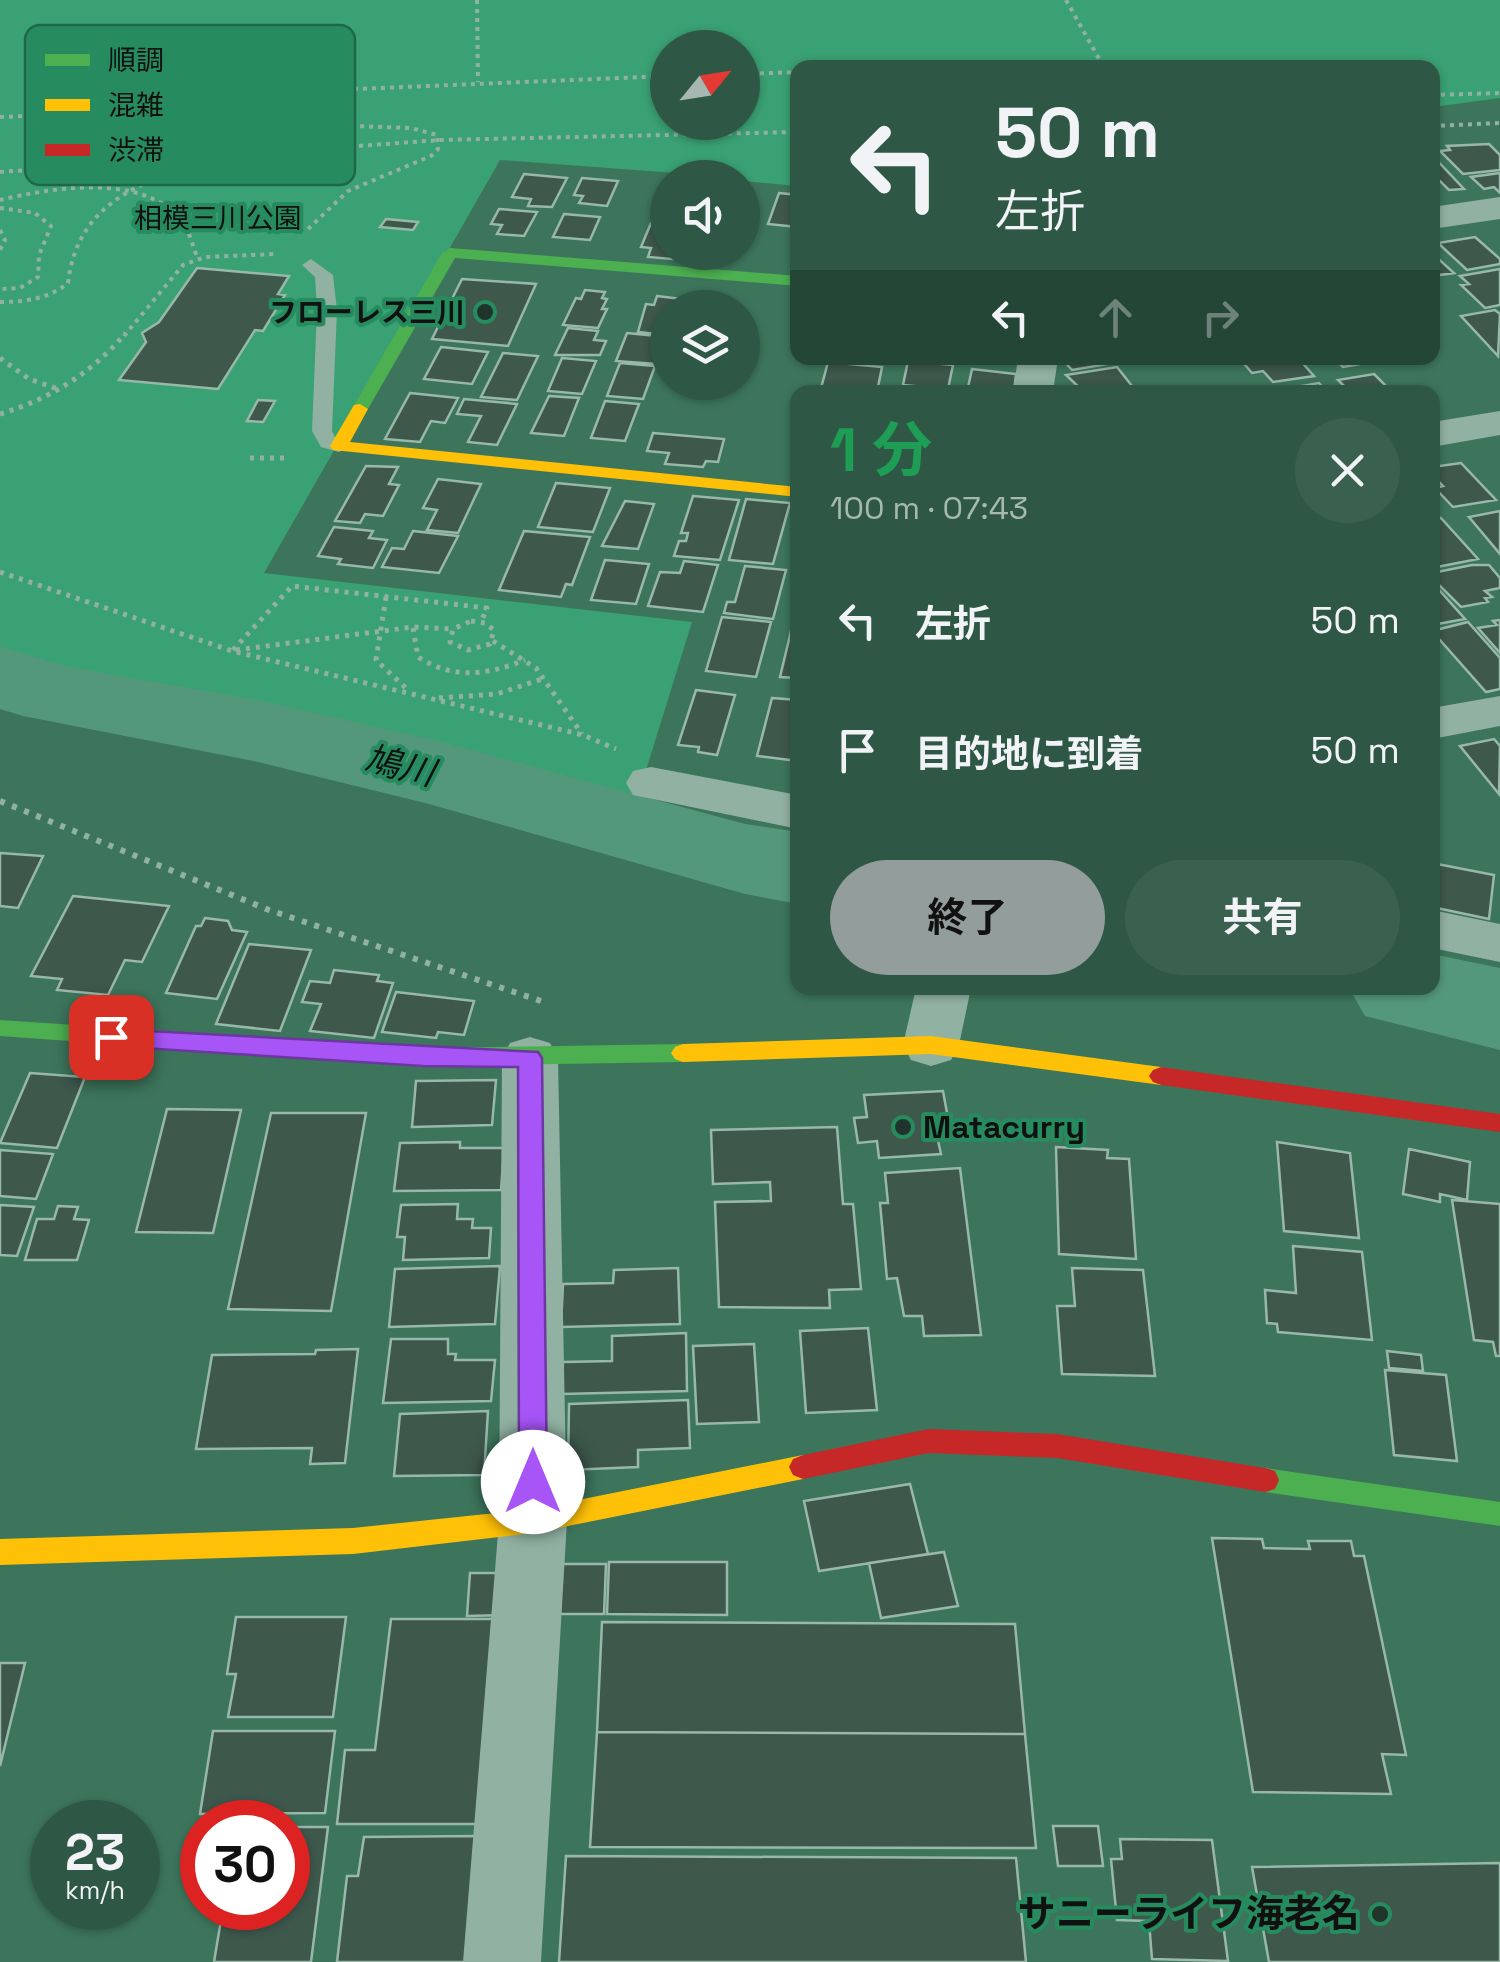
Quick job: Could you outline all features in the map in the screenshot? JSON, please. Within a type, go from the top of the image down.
[{"type":"street","points":[[1440,217],[1500,208]]},
{"type":"street","points":[[790,280],[450,252],[339,446],[790,491]]},
{"type":"street","points":[[1440,433],[1500,423]]},
{"type":"street","points":[[1440,722],[1500,710]]},
{"type":"street","points":[[651,783],[790,810]]},
{"type":"street","points":[[1440,931],[1500,943]]},
{"type":"street","points":[[931,1045],[942,995]]},
{"type":"street","points":[[0,1028],[309,1051],[538,1030],[931,1045],[1500,1123]]},
{"type":"street","points":[[502,1962],[534,1521],[538,1030]]},
{"type":"street","points":[[0,1552],[353,1541],[534,1521],[929,1441],[1056,1446],[1185,1469],[1500,1514]]},
{"type":"lane","points":[[312,265],[324,275],[328,310],[322,431],[328,443],[339,446]]},
{"type":"path","points":[[477,0],[478,82]]},
{"type":"path","points":[[1066,0],[1099,60]]},
{"type":"path","points":[[760,73],[790,72]]},
{"type":"path","points":[[355,88],[650,77]]},
{"type":"path","points":[[1440,95],[1500,93]]},
{"type":"path","points":[[0,117],[25,116]]},
{"type":"path","points":[[1440,126],[1500,123]]},
{"type":"path","points":[[355,126],[430,130],[440,140]]},
{"type":"path","points":[[355,145],[790,132]]},
{"type":"path","points":[[299,242],[334,198],[368,178],[432,156],[440,140]]},
{"type":"path","points":[[0,172],[25,170]]},
{"type":"path","points":[[0,302],[49,296],[62,289],[68,283],[68,260],[79,233],[97,211],[150,185]]},
{"type":"path","points":[[0,200],[61,190],[128,194],[164,206],[178,216],[198,259]]},
{"type":"path","points":[[0,208],[29,211],[46,218],[51,226],[39,255],[38,278],[20,288],[0,290]]},
{"type":"path","points":[[0,230],[5,240],[0,250]]},
{"type":"path","points":[[0,414],[62,390],[104,360],[180,266],[198,259],[252,258],[288,250]]},
{"type":"path","points":[[0,358],[28,379],[62,390]]},
{"type":"path","points":[[0,572],[232,651],[583,735],[610,744],[622,754],[627,768],[651,783]]},
{"type":"path","points":[[232,651],[292,586],[487,608],[481,622]]},
{"type":"path","points":[[386,596],[376,660],[402,688],[424,697],[497,694],[545,678]]},
{"type":"path","points":[[232,651],[413,627],[453,629],[464,623],[481,622],[494,630],[492,641]]},
{"type":"path","points":[[413,627],[418,657],[446,672],[486,674],[525,660]]},
{"type":"path","points":[[453,629],[449,638],[460,648],[475,649],[492,641]]},
{"type":"path","points":[[492,641],[525,660],[545,678],[583,735]]},
{"type":"path","points":[[0,801],[308,924],[538,1030]]},
{"type":"green space","name":"相模三川公園","points":[[0,0],[1500,0],[1500,98],[1440,106],[1440,60],[790,60],[790,185],[760,183],[760,160],[650,160],[650,171],[500,160],[264,573],[692,622],[638,796],[59,672],[0,654]]},
{"type":"building","points":[[1489,144],[1500,155],[1500,170],[1463,174],[1440,151],[1450,150],[1447,146]]},
{"type":"building","points":[[1440,164],[1464,189],[1449,190],[1440,181]]},
{"type":"building","points":[[1500,173],[1500,193],[1494,187],[1484,189],[1471,177]]},
{"type":"building","points":[[524,174],[567,178],[552,207],[528,206],[531,199],[512,197]]},
{"type":"building","points":[[582,178],[618,181],[607,206],[579,203],[583,196],[574,195]]},
{"type":"building","points":[[779,193],[790,194],[790,226],[768,224]]},
{"type":"building","points":[[499,209],[537,212],[524,236],[497,234],[502,225],[491,224]]},
{"type":"building","points":[[564,214],[600,217],[590,240],[553,237]]},
{"type":"building","points":[[386,219],[418,222],[413,230],[380,227]]},
{"type":"building","points":[[650,225],[650,248],[641,247]]},
{"type":"building","points":[[1475,237],[1500,259],[1500,264],[1467,270],[1440,243]]},
{"type":"building","points":[[1440,260],[1454,273],[1440,275]]},
{"type":"building","points":[[197,268],[289,276],[278,294],[285,295],[263,331],[255,330],[218,389],[119,380],[146,342],[142,333],[159,322]]},
{"type":"building","points":[[1500,269],[1500,305],[1485,308],[1461,285],[1469,284],[1460,276]]},
{"type":"building","name":"フローレス三川","points":[[462,279],[536,284],[508,346],[432,339]]},
{"type":"building","points":[[585,290],[605,292],[602,298],[607,299],[602,309],[607,309],[598,328],[563,325],[576,298],[581,299]]},
{"type":"building","points":[[646,304],[650,304],[650,333],[638,332]]},
{"type":"building","points":[[1495,310],[1500,314],[1498,356],[1461,316]]},
{"type":"building","points":[[568,328],[598,331],[594,340],[606,341],[600,355],[555,355]]},
{"type":"building","points":[[627,333],[650,335],[650,364],[616,361]]},
{"type":"building","points":[[441,347],[488,352],[472,384],[424,379]]},
{"type":"building","points":[[503,353],[538,356],[517,400],[481,397]]},
{"type":"building","points":[[562,358],[596,361],[582,394],[548,391]]},
{"type":"building","points":[[620,363],[650,366],[643,399],[607,396]]},
{"type":"building","points":[[827,365],[882,367],[878,385],[822,385]]},
{"type":"building","points":[[907,365],[953,365],[949,385],[903,385]]},
{"type":"building","points":[[1067,365],[1102,365],[1072,370]]},
{"type":"building","points":[[1245,365],[1304,365],[1314,376],[1273,382],[1263,371],[1252,373]]},
{"type":"building","points":[[1117,367],[1131,385],[1077,385],[1066,375]]},
{"type":"building","points":[[972,369],[1016,374],[1015,385],[969,385]]},
{"type":"building","points":[[1374,374],[1385,385],[1343,385],[1338,380]]},
{"type":"building","points":[[410,393],[458,398],[445,423],[431,421],[420,442],[385,439]]},
{"type":"building","points":[[549,396],[579,398],[564,436],[531,433]]},
{"type":"building","points":[[464,399],[517,404],[497,445],[468,442],[481,416],[457,414]]},
{"type":"building","points":[[258,400],[275,401],[263,422],[247,421]]},
{"type":"building","points":[[605,401],[639,404],[625,441],[591,438]]},
{"type":"building","points":[[653,433],[724,439],[718,462],[706,461],[703,467],[665,464],[669,453],[647,451]]},
{"type":"building","points":[[1461,463],[1496,500],[1453,507],[1440,493],[1440,466]]},
{"type":"building","points":[[366,466],[398,467],[389,484],[399,485],[383,516],[365,514],[360,523],[335,521]]},
{"type":"building","points":[[438,479],[481,484],[458,533],[427,530],[437,510],[423,508]]},
{"type":"building","points":[[556,483],[610,488],[593,532],[538,527]]},
{"type":"building","points":[[693,496],[739,500],[720,560],[674,556],[679,541],[686,541],[688,533],[681,533]]},
{"type":"building","points":[[746,499],[790,503],[773,564],[729,560]]},
{"type":"building","points":[[625,501],[654,504],[638,549],[602,546]]},
{"type":"building","points":[[1500,511],[1500,554],[1469,517]]},
{"type":"building","points":[[1441,518],[1478,559],[1440,566]]},
{"type":"building","points":[[334,527],[373,531],[369,538],[387,540],[373,568],[338,564],[341,559],[318,556]]},
{"type":"building","points":[[413,531],[458,536],[439,573],[382,567],[392,548],[404,549]]},
{"type":"building","points":[[524,531],[590,537],[572,585],[566,584],[561,597],[499,590]]},
{"type":"building","points":[[605,560],[649,564],[636,604],[591,600]]},
{"type":"building","points":[[684,561],[718,565],[703,612],[648,606],[660,572],[680,573]]},
{"type":"building","points":[[1489,565],[1500,578],[1500,588],[1485,591],[1492,597],[1485,598],[1488,602],[1461,607],[1440,586],[1440,571]]},
{"type":"building","points":[[745,566],[786,570],[773,619],[724,613],[727,602],[735,602]]},
{"type":"building","points":[[1440,591],[1465,619],[1440,624]]},
{"type":"building","points":[[722,617],[771,622],[756,677],[706,671]]},
{"type":"building","points":[[1500,620],[1500,653],[1478,628],[1497,625],[1493,621]]},
{"type":"building","points":[[1468,622],[1500,658],[1500,689],[1486,692],[1440,640],[1440,629]]},
{"type":"building","points":[[790,635],[790,678],[780,677]]},
{"type":"building","points":[[696,690],[735,695],[717,755],[698,752],[699,747],[678,745]]},
{"type":"building","points":[[772,698],[790,699],[790,760],[757,756]]},
{"type":"building","points":[[1494,739],[1500,746],[1499,794],[1460,746]]},
{"type":"building","points":[[0,853],[43,856],[18,908],[0,906]]},
{"type":"building","points":[[1440,865],[1494,875],[1489,919],[1440,909]]},
{"type":"building","points":[[73,896],[169,906],[142,962],[125,960],[108,995],[57,990],[62,979],[31,976]]},
{"type":"building","points":[[205,918],[228,921],[232,930],[247,932],[217,999],[166,993],[196,926],[201,926]]},
{"type":"building","points":[[249,944],[311,950],[280,1031],[216,1024]]},
{"type":"building","points":[[334,970],[379,975],[377,981],[393,983],[374,1038],[310,1031],[321,1004],[302,1002],[310,981],[330,983]]},
{"type":"building","points":[[396,992],[474,1001],[464,1035],[438,1032],[436,1038],[382,1032]]},
{"type":"building","points":[[30,1073],[85,1077],[57,1148],[0,1143]]},
{"type":"building","points":[[496,1080],[492,1125],[412,1127],[416,1081]]},
{"type":"building","name":"Matacurry","points":[[943,1091],[951,1135],[937,1136],[941,1154],[879,1158],[877,1141],[858,1143],[854,1118],[867,1117],[864,1095]]},
{"type":"building","points":[[167,1109],[241,1110],[213,1233],[136,1232]]},
{"type":"building","points":[[271,1113],[366,1113],[331,1311],[228,1309]]},
{"type":"building","points":[[837,1127],[843,1204],[853,1204],[861,1289],[829,1290],[830,1308],[719,1307],[715,1202],[771,1201],[770,1182],[713,1184],[711,1130]]},
{"type":"building","points":[[460,1142],[460,1148],[504,1148],[501,1190],[394,1191],[400,1143]]},
{"type":"building","points":[[1277,1142],[1350,1153],[1359,1238],[1284,1231]]},
{"type":"building","points":[[1056,1147],[1108,1150],[1107,1158],[1129,1159],[1136,1259],[1059,1254]]},
{"type":"building","points":[[1409,1149],[1470,1162],[1467,1200],[1440,1194],[1440,1202],[1403,1194]]},
{"type":"building","points":[[0,1150],[53,1154],[36,1199],[0,1196]]},
{"type":"building","points":[[960,1168],[981,1335],[924,1336],[922,1316],[904,1316],[897,1278],[887,1279],[880,1203],[888,1203],[885,1173]]},
{"type":"building","points":[[1452,1200],[1500,1204],[1500,1356],[1496,1356],[1493,1342],[1474,1340]]},
{"type":"building","points":[[458,1204],[457,1219],[473,1219],[472,1228],[491,1228],[489,1258],[403,1260],[405,1237],[397,1237],[401,1205]]},
{"type":"building","points":[[0,1205],[34,1207],[17,1256],[0,1255]]},
{"type":"building","points":[[58,1206],[78,1207],[74,1219],[89,1220],[77,1260],[25,1260],[37,1219],[54,1219]]},
{"type":"building","points":[[1293,1246],[1362,1252],[1372,1340],[1278,1332],[1277,1324],[1267,1323],[1265,1290],[1296,1293]]},
{"type":"building","points":[[500,1266],[495,1324],[389,1327],[395,1269]]},
{"type":"building","points":[[678,1268],[680,1324],[561,1327],[563,1284],[613,1283],[614,1270]]},
{"type":"building","points":[[1072,1268],[1143,1270],[1155,1376],[1062,1374],[1057,1306],[1075,1306]]},
{"type":"building","points":[[868,1328],[877,1410],[806,1413],[800,1331]]},
{"type":"building","points":[[686,1333],[687,1391],[562,1394],[563,1362],[612,1361],[612,1336]]},
{"type":"building","points":[[391,1339],[448,1339],[448,1354],[456,1354],[455,1360],[495,1360],[491,1401],[383,1403]]},
{"type":"building","points":[[754,1344],[759,1422],[697,1424],[693,1346]]},
{"type":"building","points":[[358,1349],[345,1463],[310,1464],[312,1448],[196,1449],[212,1355],[315,1354],[316,1350]]},
{"type":"building","points":[[1387,1351],[1421,1355],[1423,1371],[1389,1368]]},
{"type":"building","points":[[1385,1370],[1446,1375],[1457,1461],[1394,1455]]},
{"type":"building","points":[[688,1400],[690,1448],[638,1450],[638,1467],[568,1470],[569,1404]]},
{"type":"building","points":[[488,1411],[484,1475],[394,1476],[400,1414]]},
{"type":"building","points":[[910,1484],[928,1554],[819,1571],[804,1501]]},
{"type":"building","points":[[1212,1538],[1262,1539],[1264,1548],[1310,1549],[1308,1541],[1351,1541],[1354,1556],[1364,1556],[1406,1755],[1382,1754],[1391,1794],[1253,1792]]},
{"type":"building","points":[[944,1552],[958,1606],[881,1618],[869,1563]]},
{"type":"building","points":[[609,1562],[727,1562],[727,1615],[607,1614]]},
{"type":"building","points":[[558,1564],[606,1564],[604,1614],[555,1614]]},
{"type":"building","points":[[470,1573],[509,1573],[505,1615],[467,1616]]},
{"type":"building","points":[[236,1617],[346,1617],[333,1717],[228,1717],[236,1674],[227,1674]]},
{"type":"building","points":[[391,1619],[504,1619],[489,1824],[337,1824],[345,1750],[375,1750]]},
{"type":"building","points":[[602,1622],[1015,1624],[1025,1734],[597,1732]]},
{"type":"building","points":[[0,1663],[25,1663],[0,1766]]},
{"type":"building","points":[[213,1731],[335,1731],[325,1813],[310,1813],[310,1800],[202,1800]]},
{"type":"building","points":[[597,1732],[1025,1734],[1036,1848],[590,1847]]},
{"type":"building","points":[[1053,1826],[1098,1826],[1103,1866],[1058,1866]]},
{"type":"building","points":[[310,1827],[328,1827],[311,1962],[214,1962],[219,1930],[310,1930]]},
{"type":"building","points":[[477,1836],[468,1962],[337,1962],[347,1876],[358,1876],[364,1837]]},
{"type":"building","points":[[1120,1839],[1212,1840],[1228,1961],[1152,1959],[1149,1921],[1117,1920],[1111,1859],[1122,1859]]},
{"type":"building","points":[[566,1856],[1016,1858],[1026,1962],[559,1962]]},
{"type":"building","name":"サニーライフ海老名","points":[[1500,1863],[1500,1962],[1269,1962],[1252,1867]]},
{"type":"waterway","name":"鳩川","points":[[0,677],[57,695],[258,731],[442,775],[745,859],[790,867]]},
{"type":"waterway","name":"鳩川","points":[[1436,995],[1500,1009]]},
{"type":"traffic: fast","points":[[360,409],[450,253],[790,280]]},
{"type":"traffic: fast","points":[[0,1028],[423,1057],[683,1053]]},
{"type":"traffic: fast","points":[[1265,1480],[1500,1514]]},
{"type":"traffic: slow","points":[[360,409],[339,446],[790,491]]},
{"type":"traffic: slow","points":[[683,1053],[931,1045],[1161,1076]]},
{"type":"traffic: slow","points":[[0,1552],[353,1541],[533,1521],[803,1467]]},
{"type":"traffic: jam","points":[[1161,1076],[1500,1123]]},
{"type":"traffic: jam","points":[[803,1467],[929,1441],[1057,1446],[1265,1480]]},
{"type":"place","name":"フローレス三川","points":[[485,312]]},
{"type":"place","name":"Matacurry","points":[[903,1127]]},
{"type":"place","name":"サニーライフ海老名","points":[[1380,1914]]},
{"type":"route","points":[[111,1037],[423,1057],[530,1058],[533,1482]]}]
